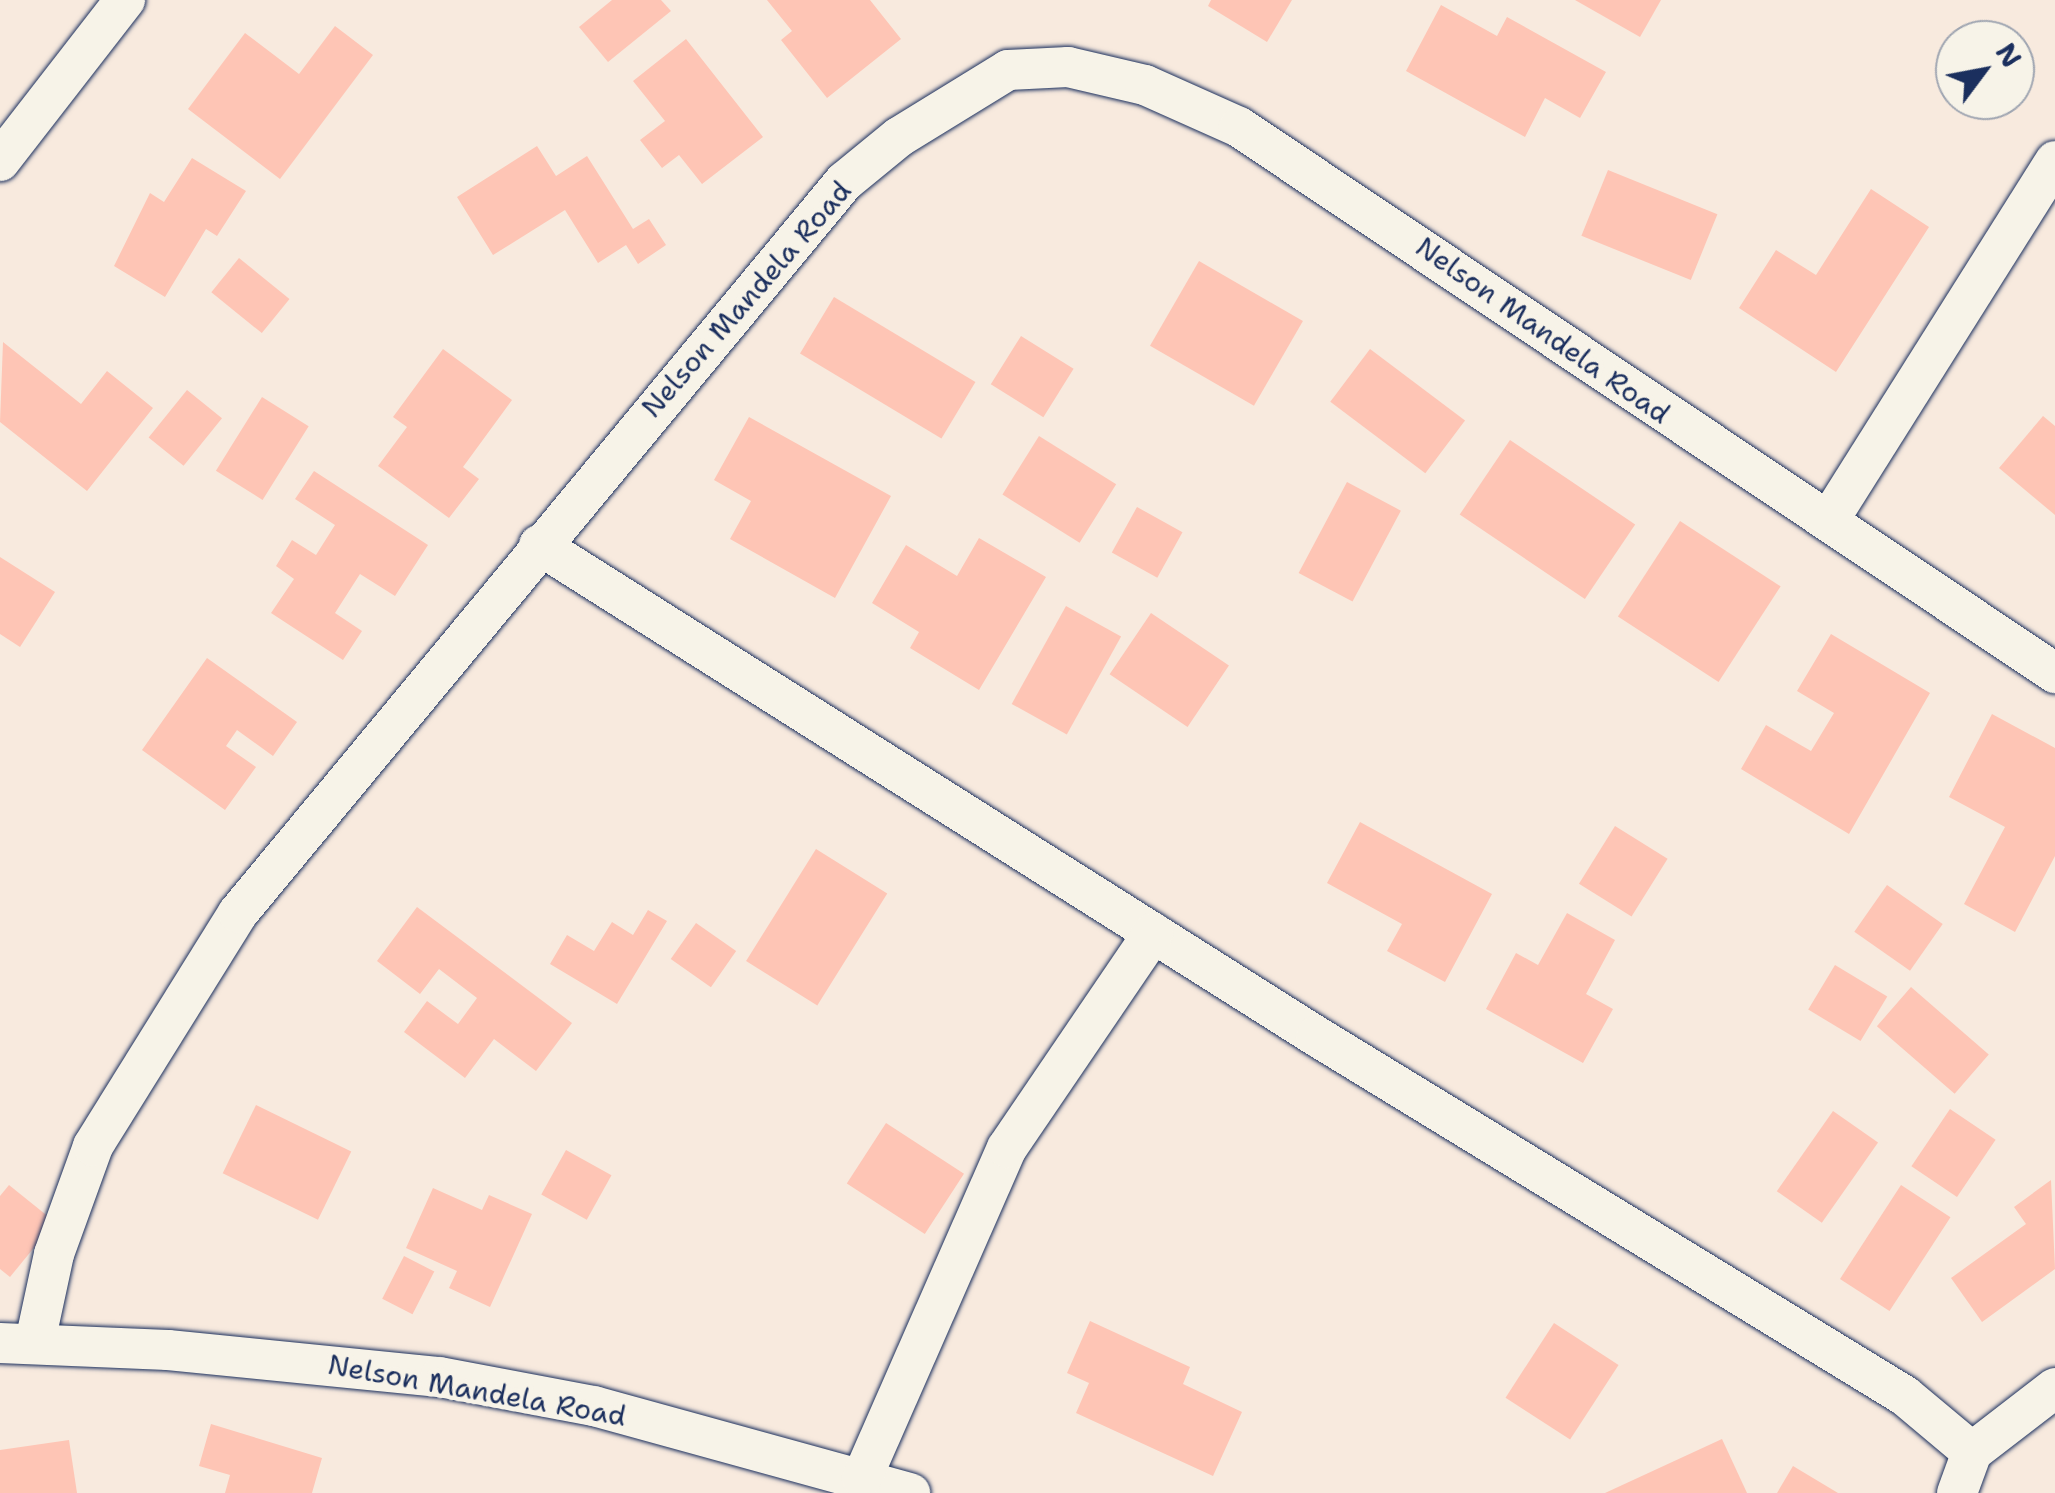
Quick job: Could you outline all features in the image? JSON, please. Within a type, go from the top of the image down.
[{"type":"street","points":[[0,161],[125,0]]},
{"type":"street","name":"Nelson Mandela Road","points":[[910,1493],[594,1406],[440,1377],[316,1361],[18,1343],[94,1146],[238,913],[539,544],[844,182],[899,138],[1008,70],[1068,67],[1145,85],[1309,168],[2055,674]]},
{"type":"street","points":[[1830,520],[2055,161]]},
{"type":"street","points":[[539,544],[1154,933],[1905,1396],[1972,1452]]},
{"type":"street","points":[[862,1478],[1007,1148],[1154,933]]},
{"type":"street","points":[[1957,1493],[1972,1452],[2055,1388]]},
{"type":"building","points":[[612,0],[661,0],[671,11],[608,62],[579,27]]},
{"type":"building","points":[[767,0],[870,0],[901,39],[827,98],[781,40],[792,31]]},
{"type":"building","points":[[1211,0],[1292,0],[1267,42],[1208,6]]},
{"type":"building","points":[[1575,0],[1661,0],[1640,37]]},
{"type":"building","points":[[1441,5],[1497,36],[1507,17],[1606,72],[1580,118],[1545,98],[1525,137],[1406,71]]},
{"type":"building","points":[[335,26],[373,55],[280,179],[188,109],[245,33],[299,74]]},
{"type":"building","points":[[686,39],[763,137],[702,184],[679,155],[662,168],[640,140],[665,121],[633,81]]},
{"type":"building","points":[[537,146],[556,176],[587,156],[633,229],[649,219],[666,245],[638,264],[626,245],[598,263],[565,210],[493,255],[457,197]]},
{"type":"building","points":[[192,158],[246,191],[217,236],[206,229],[165,297],[114,266],[150,193],[164,202]]},
{"type":"building","points":[[1608,170],[1717,214],[1691,280],[1581,236]]},
{"type":"building","points":[[1871,189],[1929,227],[1836,372],[1739,308],[1776,250],[1816,275]]},
{"type":"building","points":[[239,258],[290,299],[262,333],[211,292]]},
{"type":"building","points":[[1199,261],[1303,321],[1254,406],[1150,346]]},
{"type":"building","points":[[834,297],[975,382],[941,439],[800,354]]},
{"type":"building","points":[[1021,336],[1074,369],[1043,417],[991,384]]},
{"type":"building","points":[[3,342],[81,404],[107,371],[153,408],[87,491],[0,422]]},
{"type":"building","points":[[443,349],[512,400],[463,467],[479,479],[449,518],[378,466],[407,427],[393,417]]},
{"type":"building","points":[[1370,349],[1465,421],[1425,473],[1330,402]]},
{"type":"building","points":[[187,390],[222,418],[184,466],[149,437]]},
{"type":"building","points":[[262,397],[309,426],[263,500],[216,471]]},
{"type":"building","points":[[2043,416],[2055,426],[2055,515],[1999,468]]},
{"type":"building","points":[[749,417],[891,496],[835,598],[730,539],[751,501],[714,480]]},
{"type":"building","points":[[1039,436],[1116,484],[1080,543],[1002,495]]},
{"type":"building","points":[[1510,440],[1635,524],[1585,599],[1460,515]]},
{"type":"building","points":[[314,471],[428,545],[395,596],[360,574],[335,613],[362,631],[343,660],[271,613],[294,579],[276,566],[292,540],[316,555],[335,525],[295,499]]},
{"type":"building","points":[[1347,482],[1401,511],[1353,602],[1299,573]]},
{"type":"building","points":[[1137,507],[1182,532],[1157,578],[1112,552]]},
{"type":"building","points":[[1680,521],[1781,586],[1719,682],[1618,617]]},
{"type":"building","points":[[979,538],[1046,577],[979,690],[910,648],[919,632],[872,603],[906,545],[957,576]]},
{"type":"building","points":[[0,557],[55,592],[20,647],[0,634]]},
{"type":"building","points":[[1066,606],[1121,637],[1067,735],[1012,704]]},
{"type":"building","points":[[1151,613],[1229,666],[1188,727],[1110,674]]},
{"type":"building","points":[[1831,634],[1930,693],[1849,834],[1741,769],[1766,725],[1811,751],[1834,713],[1797,691]]},
{"type":"building","points":[[207,658],[297,722],[273,756],[237,730],[226,746],[256,767],[225,810],[142,750]]},
{"type":"building","points":[[1992,714],[2055,748],[2055,856],[2015,932],[1964,904],[2005,827],[1949,797]]},
{"type":"building","points":[[1360,822],[1492,894],[1445,982],[1387,951],[1402,924],[1327,883]]},
{"type":"building","points":[[1615,826],[1668,859],[1632,917],[1579,884]]},
{"type":"building","points":[[816,849],[887,894],[817,1005],[746,961]]},
{"type":"building","points":[[1887,885],[1943,924],[1910,971],[1854,932]]},
{"type":"building","points":[[417,907],[572,1023],[536,1071],[494,1039],[465,1078],[404,1032],[427,1001],[458,1024],[477,998],[439,969],[420,994],[377,961]]},
{"type":"building","points":[[648,910],[667,921],[617,1004],[550,964],[567,935],[594,951],[612,922],[633,935]]},
{"type":"building","points":[[1567,913],[1615,940],[1586,994],[1613,1009],[1583,1063],[1486,1009],[1516,953],[1538,965]]},
{"type":"building","points":[[696,923],[736,951],[711,987],[671,959]]},
{"type":"building","points":[[1835,965],[1887,996],[1861,1041],[1808,1010]]},
{"type":"building","points":[[1911,987],[1989,1055],[1955,1094],[1877,1026]]},
{"type":"building","points":[[256,1105],[351,1151],[318,1220],[223,1173]]},
{"type":"building","points":[[1950,1109],[1996,1140],[1957,1197],[1911,1166]]},
{"type":"building","points":[[1833,1111],[1878,1143],[1822,1223],[1777,1191]]},
{"type":"building","points":[[886,1123],[964,1174],[925,1234],[847,1183]]},
{"type":"building","points":[[566,1150],[611,1175],[587,1220],[541,1195]]},
{"type":"building","points":[[2051,1180],[2055,1269],[1982,1322],[1951,1278],[2026,1224],[2014,1207]]},
{"type":"building","points":[[9,1185],[55,1222],[10,1277],[0,1269],[0,1196]]},
{"type":"building","points":[[1901,1185],[1950,1217],[1889,1311],[1840,1279]]},
{"type":"building","points":[[433,1188],[482,1210],[489,1195],[532,1214],[490,1307],[449,1288],[457,1271],[406,1248]]},
{"type":"building","points":[[404,1256],[434,1271],[413,1314],[382,1299]]},
{"type":"building","points":[[1090,1321],[1190,1367],[1183,1384],[1242,1412],[1213,1476],[1076,1413],[1089,1383],[1067,1373]]},
{"type":"building","points":[[1554,1323],[1619,1365],[1570,1440],[1506,1398]]},
{"type":"building","points":[[211,1424],[322,1458],[312,1493],[225,1493],[230,1475],[199,1466]]},
{"type":"building","points":[[1722,1439],[1747,1493],[1605,1493]]},
{"type":"building","points":[[69,1440],[77,1493],[0,1493],[0,1450]]},
{"type":"building","points":[[1793,1466],[1838,1493],[1777,1493]]}]
